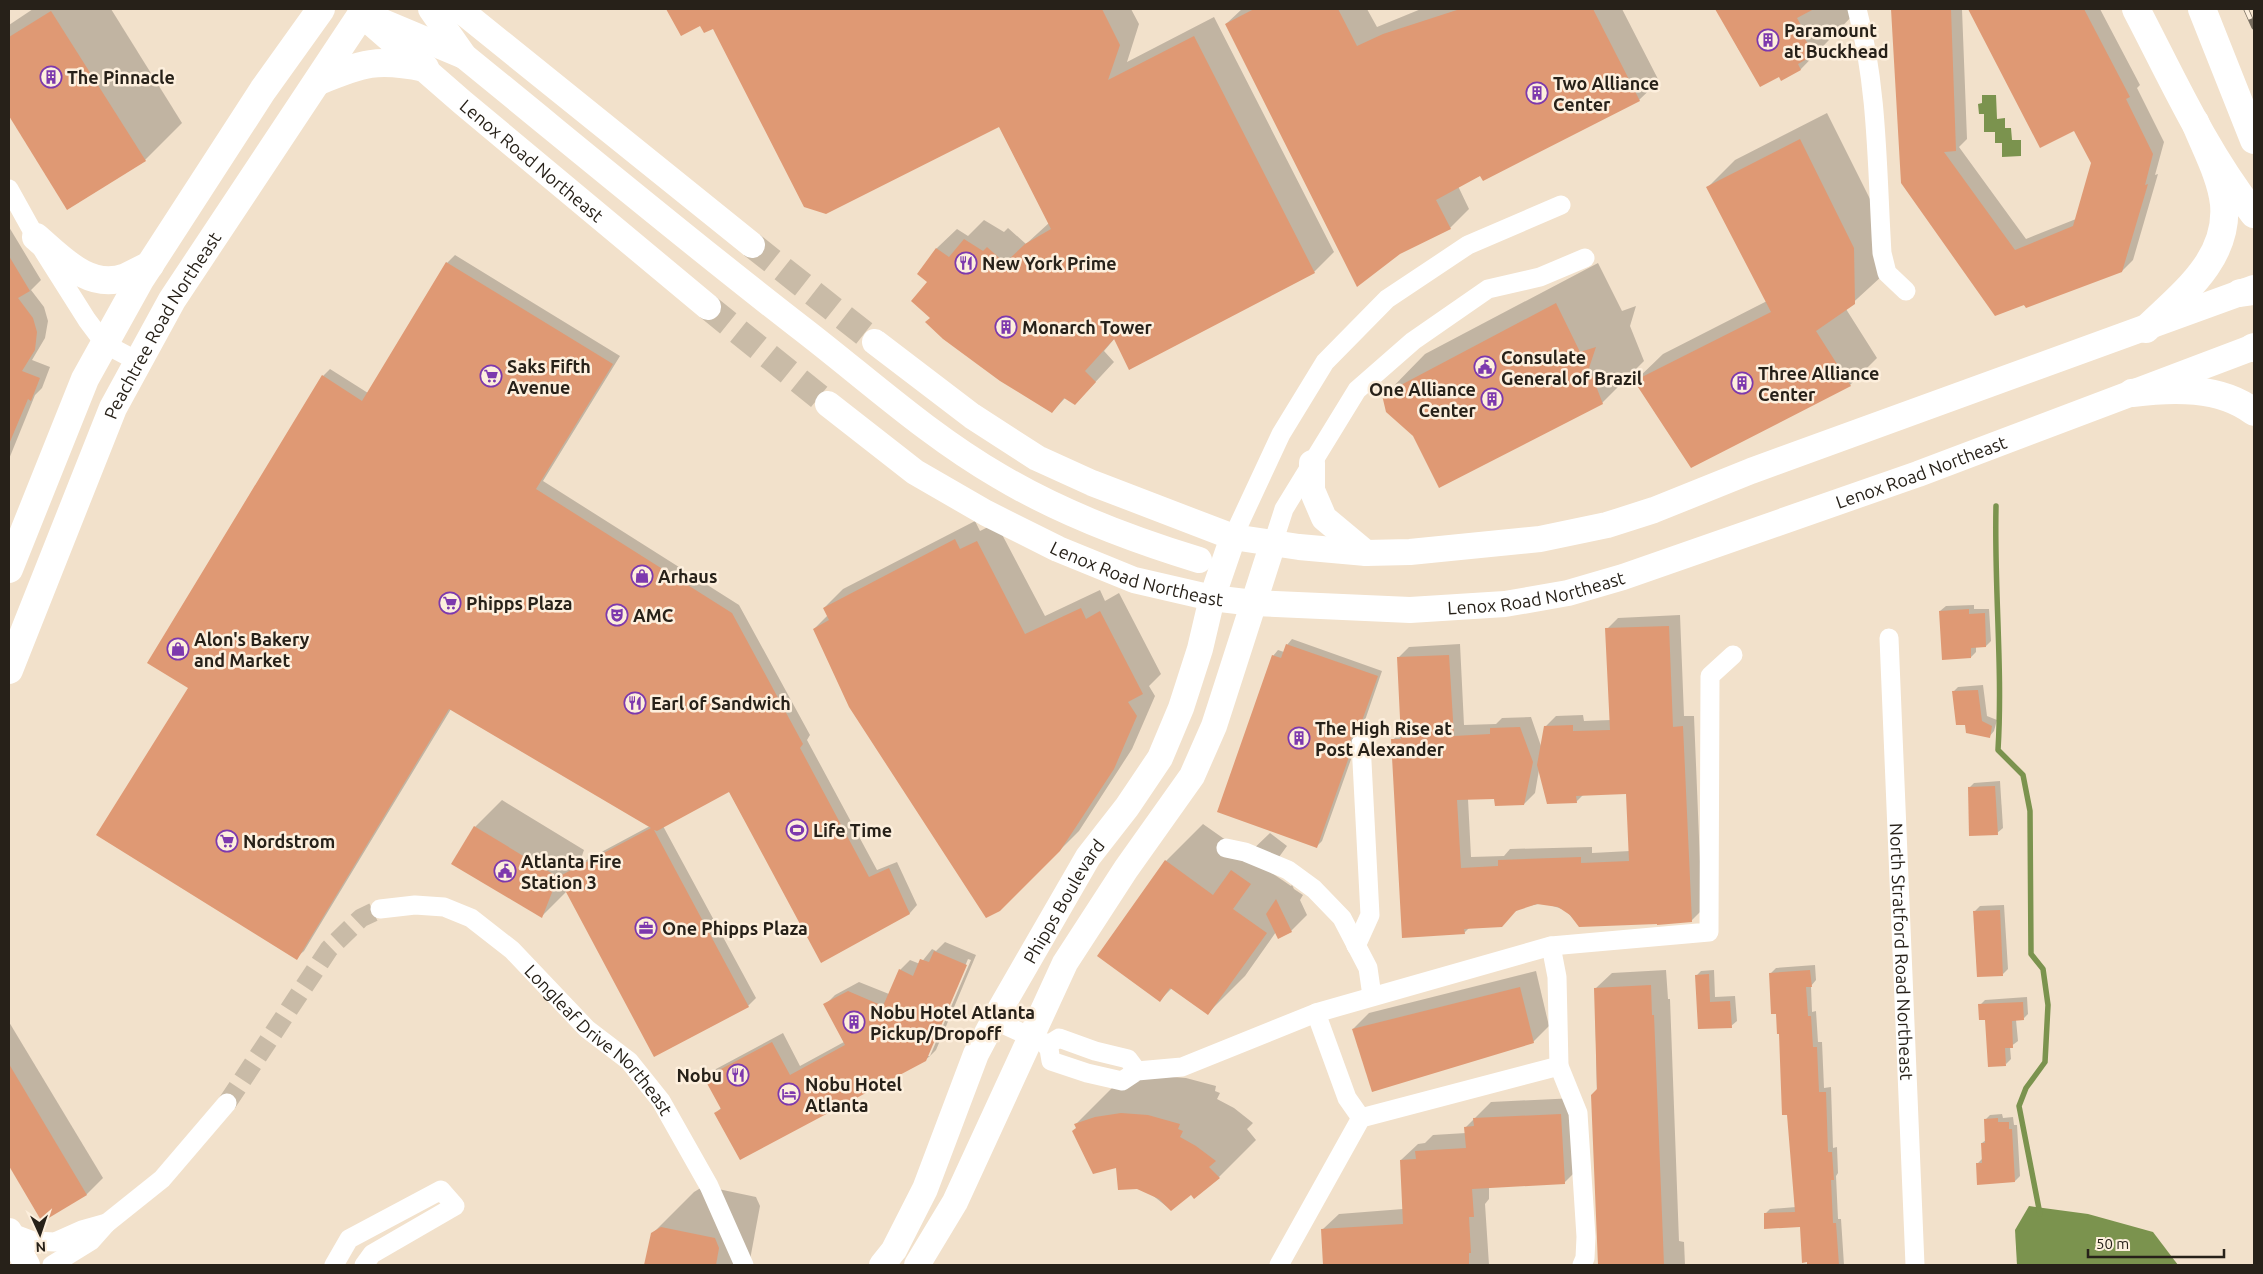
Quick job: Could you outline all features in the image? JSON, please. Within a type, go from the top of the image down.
[{"type":"highway","points":[[9,568],[85,379],[150,265],[263,90],[321,9]]},
{"type":"highway","points":[[2136,9],[2195,122],[2247,205]]},
{"type":"highway","points":[[2202,9],[2254,140]]},
{"type":"highway","name":"Peachtree Road Northeast","points":[[9,670],[113,408],[172,300],[267,154],[319,81],[362,10]]},
{"type":"highway","points":[[319,81],[367,63],[391,62],[425,68]]},
{"type":"highway","points":[[2146,329],[2188,289],[2205,269],[2218,248],[2223,225],[2224,204],[2218,179],[2195,122]]},
{"type":"highway","points":[[36,237],[71,267],[88,277],[109,280],[125,277],[150,265]]},
{"type":"highway","points":[[2132,393],[2160,390],[2191,390],[2219,395],[2244,404],[2254,412]]},
{"type":"main road","points":[[431,9],[464,56]]},
{"type":"main road","points":[[459,9],[752,245]]},
{"type":"main road","points":[[362,10],[464,56],[761,298],[950,444],[1000,476],[1058,507],[1156,547],[1199,560]]},
{"type":"main road","name":"Lenox Road Northeast","points":[[362,10],[425,68],[708,307]]},
{"type":"main road","points":[[875,342],[972,416],[1037,458],[1092,483],[1233,537],[1366,552],[1410,552],[1540,539],[1608,524],[1654,510],[1751,471],[2249,290]]},
{"type":"main road","name":"Lenox Road Northeast","points":[[828,404],[915,472],[994,517],[1058,549],[1134,580],[1212,598],[1254,603],[1410,610],[1505,604],[1568,593],[1633,574],[1918,474],[2254,347]]},
{"type":"main road","points":[[1312,463],[1312,490],[1324,518],[1366,552]]},
{"type":"main road","points":[[1199,560],[1233,537]]},
{"type":"main road","name":"Phipps Boulevard","points":[[882,1265],[894,1250],[925,1189],[976,1054],[994,1020],[1088,857],[1127,807],[1160,758],[1181,708],[1200,649],[1212,598],[1233,537]]},
{"type":"main road","name":"Phipps Boulevard","points":[[917,1265],[955,1202],[1038,1041],[1065,963],[1126,869],[1192,776],[1214,726],[1273,543]]},
{"type":"main road","points":[[1199,560],[1212,598]]},
{"type":"main road","points":[[9,1232],[27,1265]]},
{"type":"street","points":[[1857,9],[1866,42],[1872,90],[1882,253],[1887,274],[1906,291]]},
{"type":"street","points":[[9,189],[86,320],[105,344],[138,362]]},
{"type":"street","points":[[1233,537],[1281,434],[1325,362],[1380,306],[1387,299],[1468,245],[1561,205]]},
{"type":"street","points":[[1273,543],[1284,510],[1357,390],[1413,341],[1488,289],[1540,277],[1585,258]]},
{"type":"street","name":"North Stratford Road Northeast","points":[[1889,638],[1915,1265]]},
{"type":"street","points":[[994,1020],[1038,1041],[1049,1049],[1051,1061],[1087,1073],[1122,1081],[1137,1070],[1182,1067],[1316,1013],[1551,946],[1708,932],[1710,676],[1733,654]]},
{"type":"street","points":[[1356,946],[1370,915],[1361,743]]},
{"type":"street","points":[[1226,848],[1245,852],[1288,870],[1314,889],[1342,918],[1368,968],[1372,996]]},
{"type":"street","name":"Longleaf Drive Northeast","points":[[380,909],[415,905],[444,907],[471,918],[512,950],[587,1029],[629,1061],[661,1101],[709,1186],[744,1265]]},
{"type":"street","points":[[1551,946],[1557,977],[1559,1066],[1578,1112],[1586,1237],[1585,1258],[1582,1265]]},
{"type":"street","points":[[1316,1013],[1348,1098],[1360,1118]]},
{"type":"street","points":[[1279,1265],[1360,1118],[1559,1066]]},
{"type":"street","points":[[52,1265],[91,1241],[107,1223],[162,1179],[227,1103]]},
{"type":"street","points":[[334,1265],[349,1239],[441,1190],[455,1206],[372,1254],[364,1265]]},
{"type":"street","points":[[9,1232],[33,1241],[55,1242],[82,1230],[107,1223]]},
{"type":"shaded area","points":[[1982,95],[1996,95],[1997,119],[2005,118],[2005,128],[2011,128],[2012,140],[2021,140],[2021,156],[2002,157],[2002,143],[1995,143],[1995,132],[1984,132],[1984,114],[1979,114],[1978,104],[1982,103]]},
{"type":"shaded area","points":[[2029,1206],[2088,1214],[2153,1232],[2178,1265],[2017,1265],[2015,1230]]},
{"type":"building","points":[[666,9],[1102,9],[1120,45],[1108,80],[1194,36],[1315,273],[1129,370],[1114,339],[1085,371],[1096,382],[1075,405],[1064,398],[1052,413],[1000,381],[943,339],[925,322],[930,318],[911,301],[927,282],[917,274],[936,248],[949,257],[964,239],[983,251],[987,247],[1005,263],[1025,244],[1051,229],[999,127],[826,214],[804,207],[713,29],[704,33],[700,26],[681,36]]},
{"type":"building","points":[[1254,9],[1338,9],[1357,46],[1383,34],[1460,9],[1593,9],[1640,101],[1483,181],[1480,176],[1436,200],[1451,229],[1400,254],[1357,287],[1225,24]]},
{"type":"building","name":"Paramount at Buckhead","points":[[1715,9],[1814,9],[1797,18],[1802,27],[1799,28],[1814,55],[1798,64],[1801,70],[1781,81],[1779,77],[1760,87]]},
{"type":"building","points":[[1891,9],[1951,9],[1956,151],[1944,152],[2015,250],[2073,226],[2091,163],[2074,131],[2040,148],[1968,9],[2084,9],[2130,97],[2126,99],[2153,154],[2145,185],[2148,184],[2122,272],[2026,308],[2024,305],[1995,316],[1901,183]]},
{"type":"building","name":"The Pinnacle","points":[[51,11],[146,161],[67,210],[9,116],[9,37]]},
{"type":"building","points":[[1800,139],[1854,248],[1855,304],[1816,331],[1851,386],[1691,468],[1634,381],[1771,312],[1706,187]]},
{"type":"building","points":[[9,256],[30,291],[18,298],[33,318],[37,332],[35,350],[22,371],[40,378],[31,401],[28,399],[9,444]]},
{"type":"building","name":"Phipps Plaza","points":[[446,262],[613,364],[536,489],[732,613],[803,744],[800,748],[869,877],[889,868],[910,914],[821,963],[729,792],[657,831],[654,830],[749,1007],[654,1057],[558,877],[651,828],[449,709],[297,960],[96,835],[188,688],[147,663],[322,375],[362,401]]},
{"type":"building","name":"One Alliance Center","points":[[1556,303],[1580,352],[1596,347],[1589,368],[1603,404],[1439,488],[1413,436],[1386,412],[1382,395]]},
{"type":"building","points":[[955,539],[960,549],[977,541],[1025,634],[1081,608],[1086,619],[1100,611],[1143,694],[1128,702],[1137,716],[1114,769],[1060,851],[1000,911],[986,918],[849,707],[813,629],[829,620],[823,608]]},
{"type":"building","points":[[1969,609],[1969,614],[1985,613],[1986,647],[1971,648],[1971,658],[1942,660],[1939,611]]},
{"type":"building","points":[[1669,626],[1673,727],[1683,726],[1692,922],[1579,927],[1570,915],[1558,907],[1537,904],[1516,911],[1502,927],[1464,929],[1465,934],[1402,938],[1391,739],[1401,739],[1397,657],[1449,655],[1454,736],[1490,734],[1490,728],[1520,727],[1533,762],[1524,805],[1495,806],[1494,799],[1457,800],[1461,868],[1498,866],[1498,860],[1581,857],[1581,863],[1629,861],[1626,794],[1576,796],[1577,803],[1547,804],[1537,765],[1544,726],[1573,725],[1573,731],[1610,730],[1605,628]]},
{"type":"building","name":"The High Rise at Post Alexander","points":[[1286,644],[1378,676],[1358,732],[1351,738],[1350,754],[1317,848],[1217,812],[1272,655],[1281,658]]},
{"type":"building","points":[[1978,690],[1982,721],[1992,726],[1990,738],[1966,733],[1965,725],[1956,725],[1952,691]]},
{"type":"building","points":[[1995,786],[1998,835],[1969,836],[1968,787]]},
{"type":"building","name":"Atlanta Fire Station 3","points":[[474,826],[558,877],[542,918],[451,864]]},
{"type":"building","points":[[1165,860],[1213,895],[1231,870],[1251,884],[1233,909],[1267,933],[1208,1015],[1170,988],[1160,1002],[1097,956]]},
{"type":"building","points":[[1276,899],[1292,932],[1278,939],[1266,914]]},
{"type":"building","points":[[2000,910],[2003,976],[1977,977],[1973,911]]},
{"type":"building","name":"Nobu Hotel Atlanta","points":[[934,951],[967,965],[926,1061],[740,1160],[714,1113],[721,1109],[704,1078],[772,1042],[790,1075],[845,1045],[823,1004],[848,991],[883,1006],[899,969],[913,976],[920,959],[929,962]]},
{"type":"building","points":[[1810,970],[1812,987],[1806,987],[1808,1016],[1811,1016],[1813,1047],[1817,1047],[1819,1092],[1826,1092],[1828,1152],[1832,1152],[1834,1180],[1831,1180],[1833,1223],[1836,1223],[1839,1265],[1807,1265],[1807,1262],[1802,1263],[1800,1227],[1764,1229],[1764,1213],[1795,1212],[1787,1115],[1782,1115],[1779,1034],[1777,1034],[1776,1014],[1771,1014],[1769,973]]},
{"type":"building","points":[[1709,974],[1710,1002],[1730,1001],[1732,1028],[1698,1029],[1695,975]]},
{"type":"building","points":[[1651,985],[1652,1015],[1654,1015],[1664,1265],[1598,1265],[1591,1095],[1597,1089],[1594,988]]},
{"type":"building","points":[[1520,987],[1534,1043],[1372,1092],[1352,1029]]},
{"type":"building","points":[[2023,1002],[2024,1020],[2012,1021],[2013,1048],[2005,1048],[2006,1066],[1988,1067],[1985,1020],[1979,1020],[1978,1004]]},
{"type":"building","points":[[9,1064],[87,1195],[42,1222],[9,1166]]},
{"type":"building","points":[[1121,1113],[1148,1115],[1180,1124],[1178,1129],[1183,1131],[1180,1137],[1216,1161],[1209,1167],[1220,1178],[1194,1199],[1191,1195],[1171,1211],[1159,1199],[1137,1189],[1118,1190],[1116,1168],[1093,1174],[1072,1131],[1076,1128],[1074,1124],[1095,1117]]},
{"type":"building","points":[[1561,1114],[1565,1184],[1472,1189],[1474,1217],[1469,1217],[1471,1253],[1469,1253],[1469,1265],[1323,1265],[1321,1229],[1403,1224],[1400,1160],[1416,1159],[1415,1151],[1466,1148],[1464,1127],[1474,1126],[1473,1118]]},
{"type":"building","points":[[1998,1118],[1998,1122],[2009,1122],[2009,1129],[2012,1129],[2015,1182],[1977,1185],[1976,1163],[1982,1163],[1981,1143],[1985,1143],[1984,1119]]},
{"type":"building","points":[[661,1227],[715,1238],[719,1248],[716,1265],[644,1265],[651,1233]]},
{"type":"waterway","points":[[1996,506],[2000,689],[1998,750],[2023,775],[2030,811],[2031,954],[2043,969],[2048,1005],[2045,1062],[2026,1088],[2019,1106],[2040,1214]]},
{"type":"tunnel","points":[[752,245],[875,342]]},
{"type":"tunnel","points":[[708,307],[828,404]]},
{"type":"tunnel","points":[[227,1103],[329,949],[361,918],[380,909]]},
{"type":"railway","points":[[2246,9],[2254,27]]},
{"type":"place","name":"Paramount at Buckhead","points":[[1768,40]]},
{"type":"place","name":"The Pinnacle","points":[[51,77]]},
{"type":"place","name":"Two Alliance Center","points":[[1537,93]]},
{"type":"place","name":"New York Prime","points":[[966,263]]},
{"type":"place","name":"Monarch Tower","points":[[1006,327]]},
{"type":"place","name":"Consulate General of Brazil","points":[[1485,367]]},
{"type":"place","name":"Saks Fifth Avenue","points":[[491,376]]},
{"type":"place","name":"Three Alliance Center","points":[[1742,383]]},
{"type":"place","name":"One Alliance Center","points":[[1492,399]]},
{"type":"place","name":"Arhaus","points":[[642,576]]},
{"type":"place","name":"Phipps Plaza","points":[[450,603]]},
{"type":"place","name":"AMC","points":[[617,615]]},
{"type":"place","name":"Alon's Bakery and Market","points":[[178,649]]},
{"type":"place","name":"Earl of Sandwich","points":[[635,703]]},
{"type":"place","name":"The High Rise at Post Alexander","points":[[1299,738]]},
{"type":"place","name":"Life Time","points":[[797,830]]},
{"type":"place","name":"Nordstrom","points":[[227,841]]},
{"type":"place","name":"Atlanta Fire Station 3","points":[[505,871]]},
{"type":"place","name":"One Phipps Plaza","points":[[646,928]]},
{"type":"place","name":"Nobu Hotel Atlanta Pickup/Dropoff","points":[[854,1022]]},
{"type":"place","name":"Nobu","points":[[738,1075]]},
{"type":"place","name":"Nobu Hotel Atlanta","points":[[789,1094]]}]
